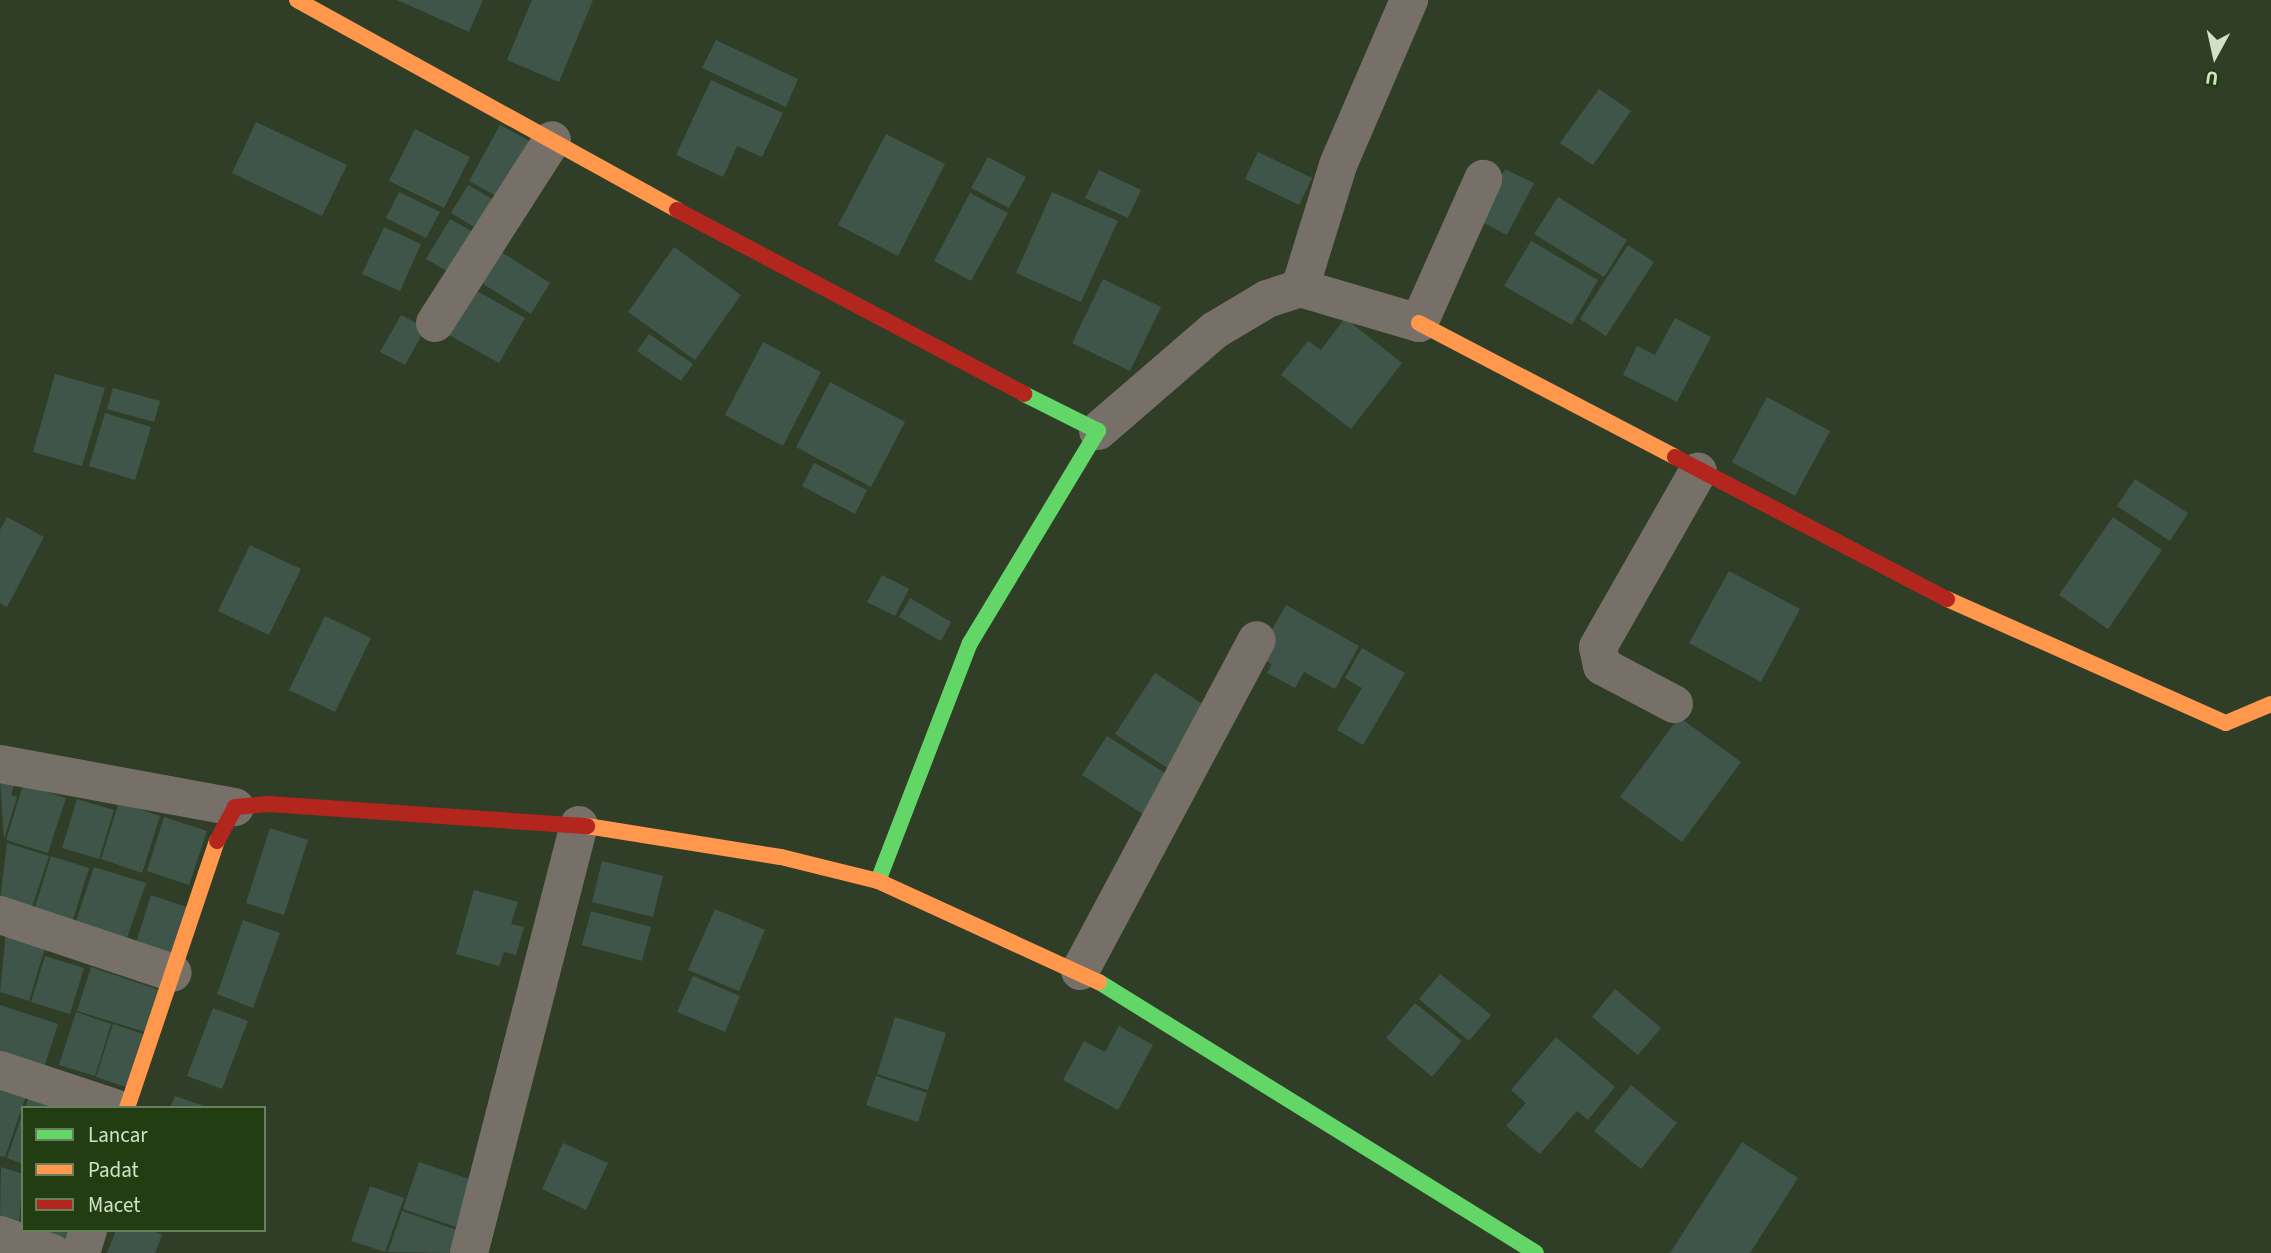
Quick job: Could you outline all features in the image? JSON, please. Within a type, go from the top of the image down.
[{"type":"street","points":[[297,0],[866,315],[1098,431]]},
{"type":"street","points":[[1300,288],[1338,164],[1409,0]]},
{"type":"street","points":[[435,323],[552,140]]},
{"type":"street","points":[[1419,323],[1483,179]]},
{"type":"street","points":[[878,881],[970,643],[1098,431],[1215,330],[1300,288],[1419,323],[1698,472],[1981,617],[2198,714],[2226,723],[2271,704]]},
{"type":"street","points":[[1674,704],[1602,666],[1598,647],[1698,472]]},
{"type":"street","points":[[1080,971],[1257,640]]},
{"type":"street","points":[[0,764],[234,807],[269,804],[579,825],[780,857],[878,881],[1080,971],[1536,1253]]},
{"type":"street","points":[[128,1106],[220,831],[234,807]]},
{"type":"street","points":[[469,1253],[579,825]]},
{"type":"street","points":[[0,915],[173,973]]},
{"type":"street","points":[[0,1070],[109,1106]]},
{"type":"street","points":[[81,1253],[87,1232]]},
{"type":"street","points":[[0,1235],[52,1253]]},
{"type":"building","points":[[397,0],[483,0],[469,32]]},
{"type":"building","points":[[532,0],[593,0],[559,82],[507,60]]},
{"type":"building","points":[[716,40],[798,79],[786,107],[702,68]]},
{"type":"building","points":[[711,80],[783,113],[762,157],[737,146],[723,177],[676,155]]},
{"type":"building","points":[[1599,89],[1631,111],[1593,165],[1560,143]]},
{"type":"building","points":[[256,122],[347,165],[322,216],[232,173]]},
{"type":"building","points":[[500,125],[530,141],[498,197],[469,181]]},
{"type":"building","points":[[415,129],[470,157],[444,208],[389,181]]},
{"type":"building","points":[[886,134],[945,164],[898,256],[838,225]]},
{"type":"building","points":[[1258,152],[1312,178],[1299,205],[1245,179]]},
{"type":"building","points":[[988,157],[1026,177],[1009,208],[971,188]]},
{"type":"building","points":[[1505,169],[1534,183],[1507,235],[1478,220]]},
{"type":"building","points":[[1099,170],[1141,190],[1128,218],[1085,198]]},
{"type":"building","points":[[468,185],[501,204],[484,233],[451,213]]},
{"type":"building","points":[[399,192],[440,212],[426,238],[386,218]]},
{"type":"building","points":[[1052,192],[1118,221],[1081,302],[1016,273]]},
{"type":"building","points":[[970,193],[1008,213],[971,281],[934,261]]},
{"type":"building","points":[[1558,197],[1627,240],[1604,277],[1534,234]]},
{"type":"building","points":[[450,219],[479,235],[455,276],[426,259]]},
{"type":"building","points":[[384,227],[421,244],[400,291],[362,274]]},
{"type":"building","points":[[1531,241],[1598,280],[1572,325],[1504,286]]},
{"type":"building","points":[[1628,245],[1654,262],[1606,336],[1580,319]]},
{"type":"building","points":[[492,246],[550,283],[531,314],[472,277]]},
{"type":"building","points":[[674,247],[741,295],[695,360],[628,312]]},
{"type":"building","points":[[1103,279],[1161,307],[1130,371],[1072,343]]},
{"type":"building","points":[[466,285],[525,318],[499,363],[440,330]]},
{"type":"building","points":[[401,315],[426,328],[405,365],[380,352]]},
{"type":"building","points":[[1345,318],[1402,363],[1351,429],[1281,375],[1308,341],[1321,350]]},
{"type":"building","points":[[1675,318],[1711,337],[1677,402],[1623,375],[1637,346],[1655,355]]},
{"type":"building","points":[[649,334],[693,364],[681,381],[637,351]]},
{"type":"building","points":[[763,342],[821,372],[783,446],[725,415]]},
{"type":"building","points":[[55,374],[105,388],[82,466],[33,452]]},
{"type":"building","points":[[830,382],[905,422],[871,487],[796,447]]},
{"type":"building","points":[[113,388],[160,401],[154,422],[107,409]]},
{"type":"building","points":[[1767,397],[1830,431],[1795,496],[1732,462]]},
{"type":"building","points":[[105,413],[151,427],[135,480],[89,466]]},
{"type":"building","points":[[814,463],[867,490],[855,514],[802,486]]},
{"type":"building","points":[[2135,479],[2188,513],[2170,541],[2117,506]]},
{"type":"building","points":[[7,517],[44,537],[7,607],[0,603],[0,530]]},
{"type":"building","points":[[2113,517],[2162,550],[2108,629],[2059,595]]},
{"type":"building","points":[[250,545],[301,569],[269,635],[218,611]]},
{"type":"building","points":[[1729,571],[1800,609],[1761,682],[1689,643]]},
{"type":"building","points":[[882,575],[909,589],[895,616],[867,602]]},
{"type":"building","points":[[910,598],[951,622],[941,641],[899,617]]},
{"type":"building","points":[[1286,605],[1359,646],[1335,689],[1304,672],[1295,688],[1267,673],[1272,664],[1257,656]]},
{"type":"building","points":[[325,616],[371,638],[335,712],[289,690]]},
{"type":"building","points":[[1362,648],[1405,673],[1363,745],[1337,730],[1362,688],[1345,678]]},
{"type":"building","points":[[1155,673],[1215,712],[1175,773],[1115,734]]},
{"type":"building","points":[[1679,717],[1741,762],[1682,842],[1620,797]]},
{"type":"building","points":[[1107,736],[1174,779],[1149,818],[1082,775]]},
{"type":"building","points":[[0,780],[14,784],[11,795],[17,797],[4,839]]},
{"type":"building","points":[[23,785],[66,798],[48,853],[6,840]]},
{"type":"building","points":[[77,799],[114,810],[99,859],[62,848]]},
{"type":"building","points":[[119,802],[160,816],[142,873],[101,859]]},
{"type":"building","points":[[164,817],[207,831],[189,885],[147,871]]},
{"type":"building","points":[[270,828],[308,840],[284,915],[246,903]]},
{"type":"building","points":[[7,843],[49,856],[31,910],[0,900]]},
{"type":"building","points":[[51,856],[89,868],[72,923],[34,910]]},
{"type":"building","points":[[602,861],[663,876],[653,917],[592,902]]},
{"type":"building","points":[[94,867],[146,883],[126,941],[75,924]]},
{"type":"building","points":[[474,890],[518,902],[511,924],[524,927],[516,955],[504,952],[499,966],[456,954]]},
{"type":"building","points":[[151,895],[189,908],[173,956],[136,943]]},
{"type":"building","points":[[715,909],[765,930],[739,991],[688,970]]},
{"type":"building","points":[[591,911],[651,927],[642,961],[582,945]]},
{"type":"building","points":[[243,920],[280,933],[253,1008],[217,994]]},
{"type":"building","points":[[6,932],[46,944],[29,1001],[0,992]]},
{"type":"building","points":[[45,956],[84,968],[70,1014],[31,1002]]},
{"type":"building","points":[[91,967],[159,990],[145,1032],[77,1011]]},
{"type":"building","points":[[1440,974],[1491,1015],[1469,1041],[1419,999]]},
{"type":"building","points":[[693,976],[740,996],[725,1032],[677,1012]]},
{"type":"building","points":[[1615,989],[1661,1028],[1638,1055],[1592,1017]]},
{"type":"building","points":[[1415,1003],[1462,1041],[1432,1077],[1386,1038]]},
{"type":"building","points":[[0,1005],[58,1024],[44,1068],[0,1054]]},
{"type":"building","points":[[213,1008],[248,1021],[222,1089],[187,1076]]},
{"type":"building","points":[[76,1012],[111,1024],[95,1076],[59,1065]]},
{"type":"building","points":[[895,1017],[946,1033],[928,1090],[877,1074]]},
{"type":"building","points":[[113,1024],[146,1035],[129,1088],[96,1077]]},
{"type":"building","points":[[1119,1026],[1153,1045],[1118,1110],[1063,1080],[1084,1041],[1105,1052]]},
{"type":"building","points":[[1556,1037],[1615,1087],[1588,1120],[1577,1111],[1540,1154],[1506,1126],[1526,1103],[1511,1090]]},
{"type":"building","points":[[876,1076],[927,1093],[918,1122],[866,1105]]},
{"type":"building","points":[[1631,1085],[1677,1123],[1641,1169],[1594,1131]]},
{"type":"building","points":[[0,1087],[26,1096],[5,1157],[0,1156]]},
{"type":"building","points":[[29,1096],[56,1106],[26,1106]]},
{"type":"building","points":[[175,1096],[204,1106],[171,1106]]},
{"type":"building","points":[[21,1118],[21,1163],[7,1158]]},
{"type":"building","points":[[1742,1142],[1798,1178],[1750,1253],[1670,1253]]},
{"type":"building","points":[[563,1143],[608,1163],[586,1210],[542,1189]]},
{"type":"building","points":[[419,1162],[478,1182],[462,1229],[403,1209]]},
{"type":"building","points":[[1,1167],[21,1173],[21,1200],[19,1225],[0,1219]]},
{"type":"building","points":[[370,1186],[404,1198],[385,1252],[351,1241]]},
{"type":"building","points":[[402,1211],[460,1231],[452,1253],[388,1252]]},
{"type":"building","points":[[41,1232],[69,1232],[66,1241]]},
{"type":"building","points":[[115,1232],[155,1232],[162,1235],[155,1253],[107,1253]]},
{"type":"traffic: fast","points":[[878,881],[970,643],[1098,431],[1024,394]]},
{"type":"traffic: fast","points":[[1099,982],[1536,1253]]},
{"type":"traffic: slow","points":[[297,0],[677,210]]},
{"type":"traffic: slow","points":[[1419,323],[1675,457]]},
{"type":"traffic: slow","points":[[1947,599],[2226,723],[2271,704]]},
{"type":"traffic: slow","points":[[587,826],[781,857],[878,881],[1099,982]]},
{"type":"traffic: slow","points":[[128,1106],[217,841]]},
{"type":"traffic: jam","points":[[677,210],[1024,394]]},
{"type":"traffic: jam","points":[[1675,457],[1947,599]]},
{"type":"traffic: jam","points":[[217,841],[235,807],[269,804],[587,826]]}]
